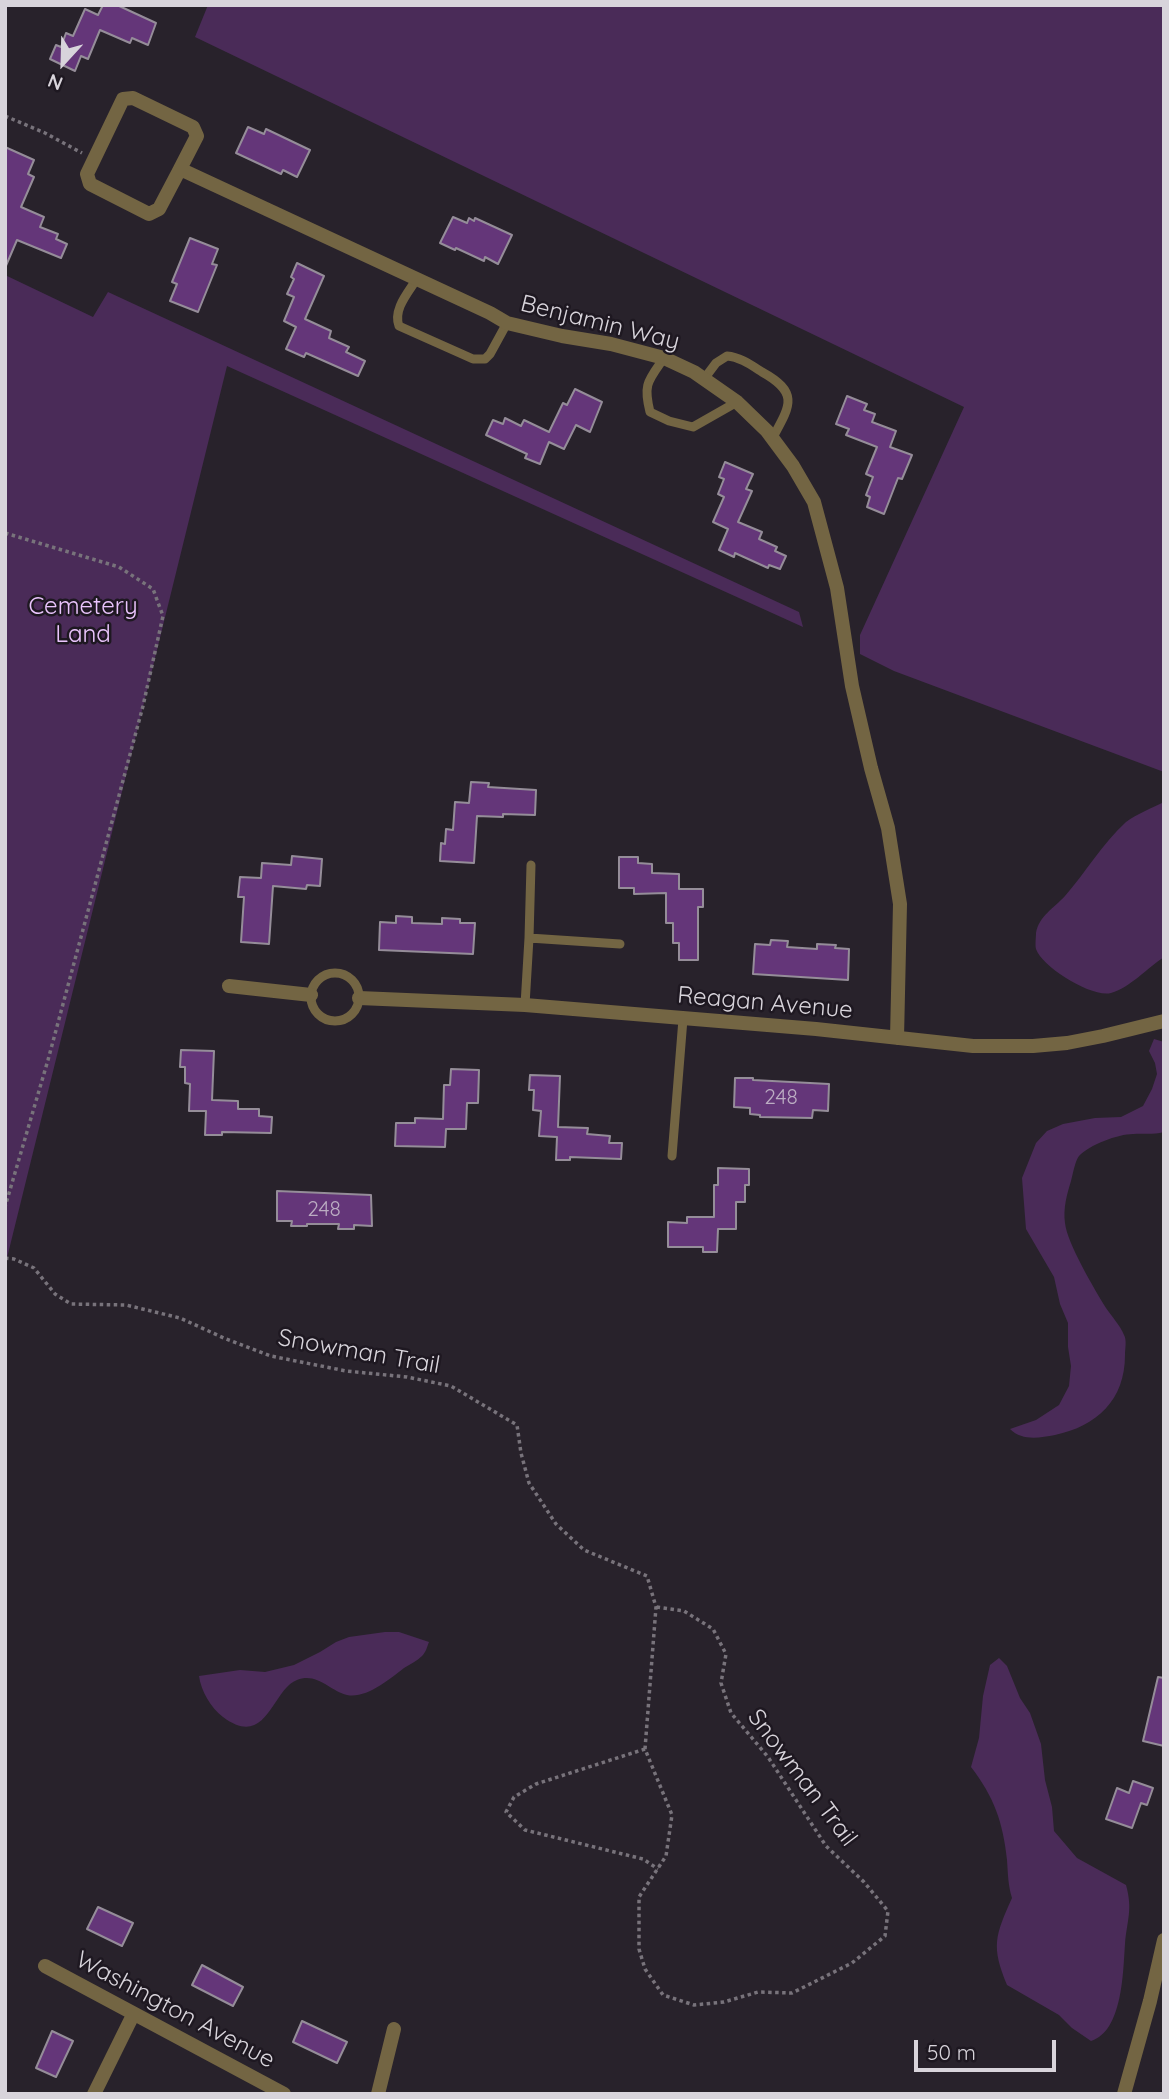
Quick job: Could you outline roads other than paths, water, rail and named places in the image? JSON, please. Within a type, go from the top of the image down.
[{"type":"street","points":[[132,98],[193,127],[197,136],[180,169],[159,209],[149,214],[90,184],[87,174],[123,99],[132,98]]},
{"type":"street","name":"Benjamin Way","points":[[180,169],[507,323],[611,344],[664,358],[704,379],[737,402],[772,439],[793,466],[814,502],[837,588],[858,713],[888,828],[900,904],[898,1038]]},
{"type":"street","points":[[229,986],[311,995]]},
{"type":"street","name":"Reagan Avenue","points":[[359,998],[525,1005],[816,1029],[973,1046],[1033,1046],[1079,1041],[1164,1021]]},
{"type":"street","points":[[1124,2094],[1157,2003],[1164,1940]]},
{"type":"street","name":"Washington Avenue","points":[[45,1966],[284,2094]]},
{"type":"street","points":[[94,2094],[133,2015]]},
{"type":"street","points":[[378,2094],[394,2029]]},
{"type":"lane","points":[[416,280],[398,309],[399,326],[473,359],[485,359],[507,323]]},
{"type":"lane","points":[[704,379],[716,363],[727,356],[740,359],[780,382],[787,394],[787,409],[772,439]]},
{"type":"lane","points":[[664,358],[647,382],[646,397],[650,412],[669,421],[693,427],[737,402]]},
{"type":"lane","points":[[525,1005],[531,865]]},
{"type":"lane","points":[[529,938],[620,944]]},
{"type":"lane","points":[[337,973],[353,981],[358,988],[359,998],[357,1008],[350,1016],[340,1021],[330,1021],[315,1012],[311,995],[313,986],[319,979],[327,974],[337,973]]},
{"type":"lane","points":[[672,1156],[683,1018]]},
{"type":"park label","name":"Cemetery Land","points":[[83,621]]}]
